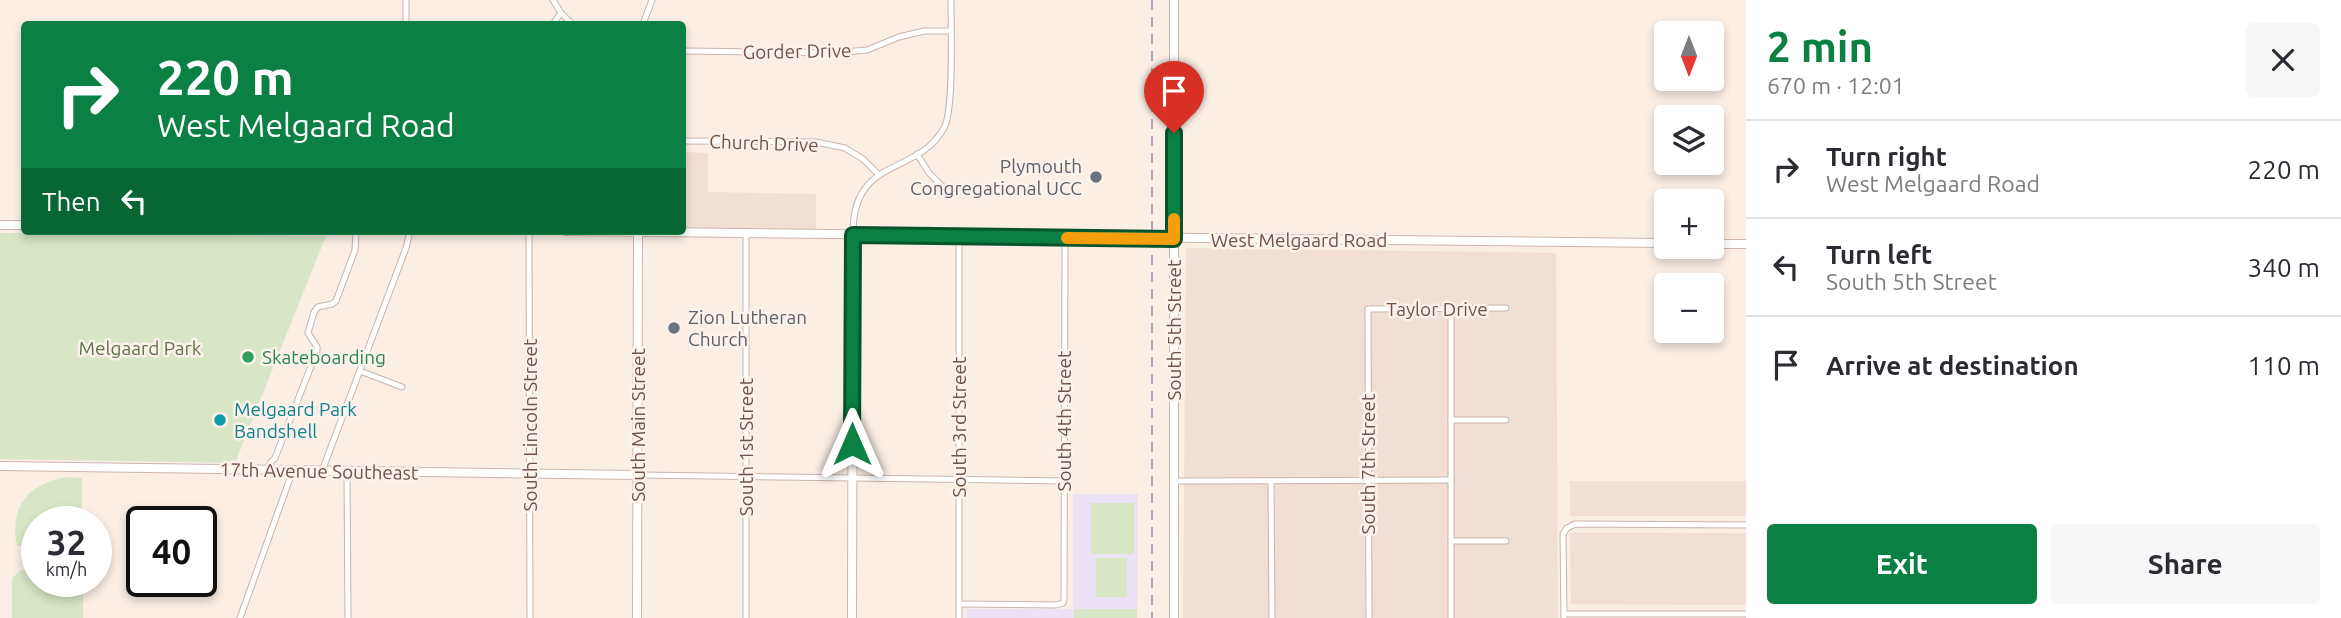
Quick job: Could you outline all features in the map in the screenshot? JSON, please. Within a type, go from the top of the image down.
[{"type":"street","points":[[406,0],[406,21]]},
{"type":"street","points":[[553,0],[569,21]]},
{"type":"street","points":[[644,21],[652,0]]},
{"type":"street","points":[[852,618],[855,208],[868,185],[878,174],[936,142],[947,125],[951,0]]},
{"type":"street","name":"South 5th Street","points":[[1174,0],[1174,618]]},
{"type":"street","points":[[555,21],[561,13]]},
{"type":"street","name":"Gorder Drive","points":[[686,51],[834,53],[867,50],[899,37],[924,31],[951,31]]},
{"type":"street","name":"Church Drive","points":[[686,141],[816,142],[845,148],[863,159],[878,174]]},
{"type":"street","points":[[917,154],[929,173],[946,189]]},
{"type":"street","points":[[0,225],[21,225]]},
{"type":"street","name":"West Melgaard Road","points":[[686,232],[1654,243]]},
{"type":"street","name":"South 1st Street","points":[[746,233],[746,618]]},
{"type":"street","points":[[270,470],[270,463],[275,458],[317,351],[308,333],[314,312],[318,307],[336,301],[355,250],[356,235]]},
{"type":"street","points":[[322,471],[409,235]]},
{"type":"street","name":"South Lincoln Street","points":[[529,235],[530,618]]},
{"type":"street","name":"South Main Street","points":[[637,618],[638,235]]},
{"type":"street","name":"South 3rd Street","points":[[959,236],[959,618]]},
{"type":"street","name":"South 4th Street","points":[[959,604],[1063,603],[1065,238]]},
{"type":"street","points":[[1724,244],[1746,244]]},
{"type":"street","name":"Taylor Drive","points":[[1368,309],[1506,308]]},
{"type":"street","name":"South 7th Street","points":[[1368,309],[1369,618]]},
{"type":"street","points":[[1451,309],[1451,618]]},
{"type":"street","points":[[360,371],[402,387]]},
{"type":"street","points":[[1451,420],[1506,420]]},
{"type":"street","name":"17th Avenue Southeast","points":[[0,466],[638,475]]},
{"type":"street","points":[[240,618],[293,470]]},
{"type":"street","points":[[347,471],[348,618]]},
{"type":"street","points":[[638,475],[1063,481]]},
{"type":"street","points":[[1173,481],[1451,480]]},
{"type":"street","points":[[1271,481],[1272,618]]},
{"type":"street","points":[[1746,525],[1575,524],[1563,534],[1564,616],[1746,614]]},
{"type":"street","points":[[1451,541],[1506,541]]},
{"type":"shaded area","points":[[686,152],[708,153],[708,192],[816,194],[816,229],[686,228]]},
{"type":"shaded area","points":[[1186,248],[1556,253],[1558,618],[1183,618]]},
{"type":"shaded area","points":[[1570,481],[1746,481],[1746,516],[1570,516]]},
{"type":"shaded area","points":[[1073,494],[1138,494],[1137,618],[967,618],[967,609],[1073,609]]},
{"type":"shaded area","points":[[1570,533],[1746,533],[1746,605],[1571,604]]},
{"type":"green space","name":"Melgaard Park","points":[[0,233],[326,236],[235,463],[0,459]]},
{"type":"green space","points":[[82,478],[82,506],[21,506],[21,546],[17,546],[15,532],[19,508],[33,491],[54,480]]},
{"type":"green space","points":[[1091,503],[1134,503],[1134,554],[1091,554]]},
{"type":"green space","points":[[1096,558],[1127,558],[1127,597],[1096,597]]},
{"type":"green space","points":[[21,570],[21,597],[83,597],[83,618],[12,618],[12,578]]},
{"type":"green space","points":[[1074,609],[1137,609],[1137,618],[1074,618]]},
{"type":"railway","points":[[1152,0],[1152,618]]},
{"type":"slow traffic","points":[[1067,238],[1174,239],[1174,219]]},
{"type":"place","name":"Plymouth Congregational UCC","points":[[1096,177]]},
{"type":"place","name":"Zion Lutheran Church","points":[[674,328]]},
{"type":"place","name":"Skateboarding","points":[[248,357]]},
{"type":"place","name":"Melgaard Park Bandshell","points":[[220,420]]},
{"type":"route","points":[[852,444],[853,235],[1174,239],[1174,133]]}]
